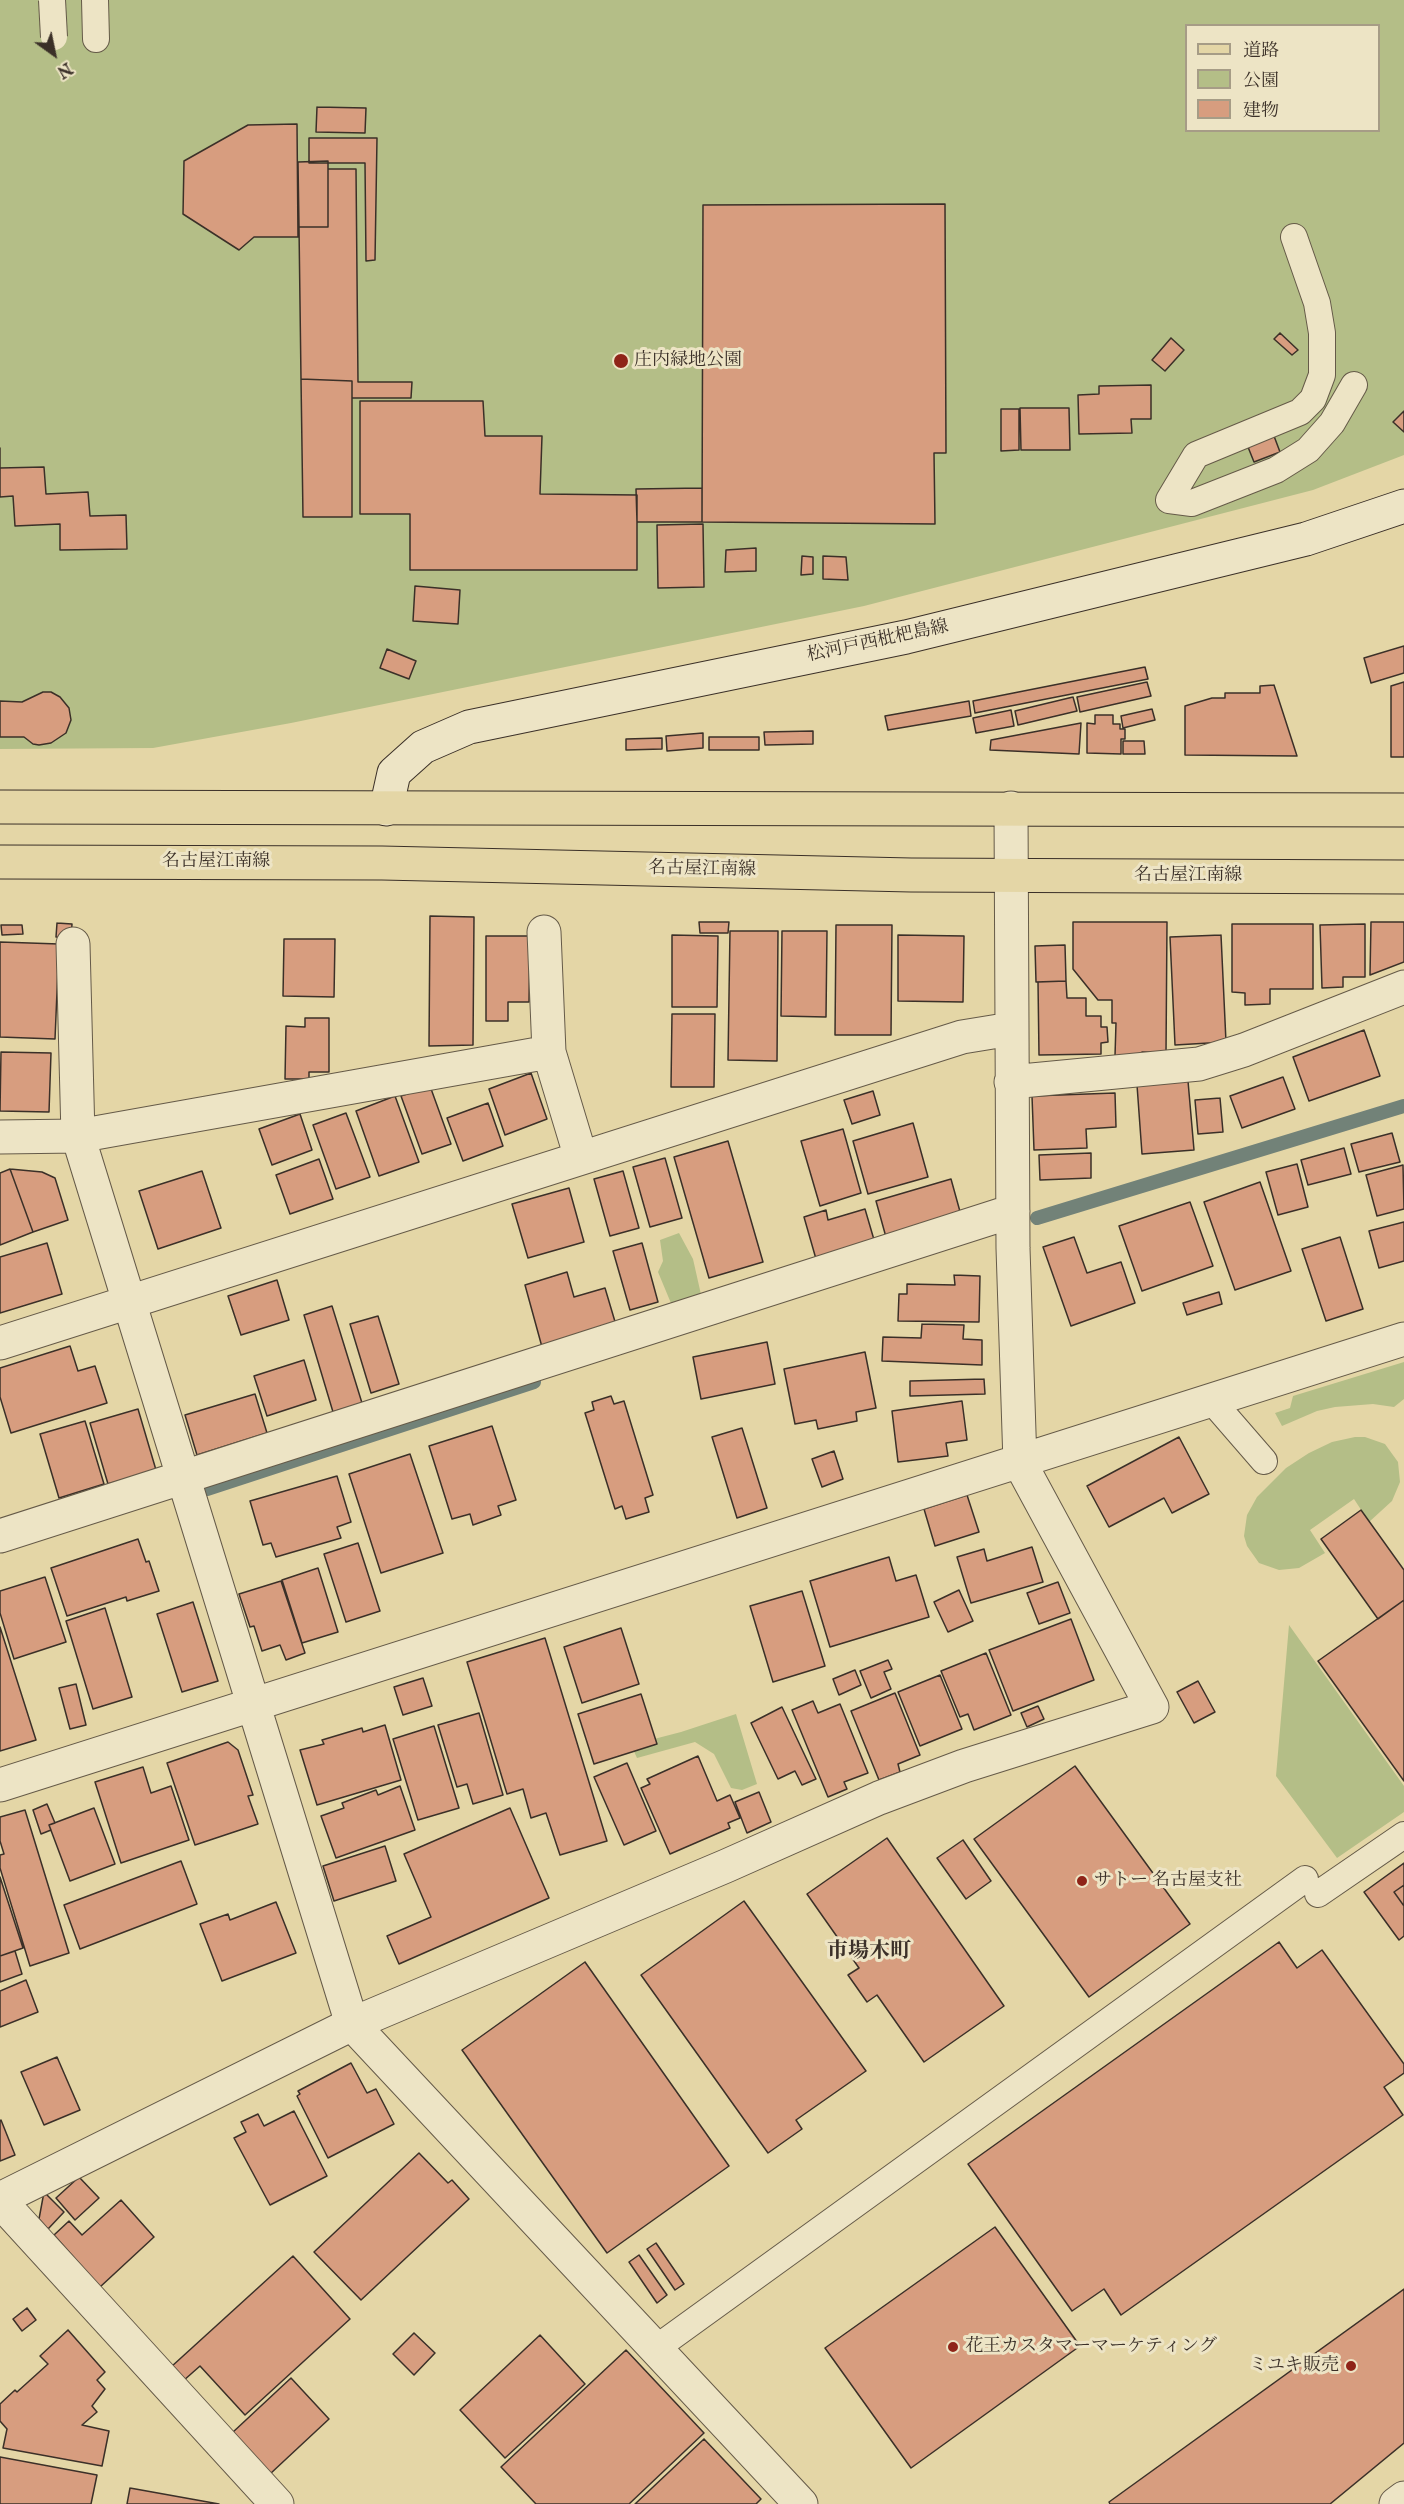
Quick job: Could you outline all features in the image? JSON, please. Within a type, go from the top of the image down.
[{"type":"main road","points":[[0,807],[1404,810]]},
{"type":"main road","name":"名古屋江南線","points":[[0,862],[382,863],[1012,875],[1404,877]]},
{"type":"street","name":"松河戸西枇杷島線","points":[[386,809],[394,773],[423,747],[469,728],[906,637],[1294,542],[1404,506]]},
{"type":"street","points":[[266,2499],[0,2200],[352,2024],[726,1866],[879,1798],[963,1766],[1152,1707],[1020,1463],[1011,1082],[1011,808]]},
{"type":"street","points":[[543,932],[549,1052],[581,1158]]},
{"type":"street","points":[[73,944],[78,1136],[352,2024],[801,2504]]},
{"type":"street","points":[[1011,1082],[1199,1064],[1244,1050],[1404,987]]},
{"type":"street","points":[[0,1343],[962,1037],[1011,1029]]},
{"type":"street","points":[[0,1137],[78,1136],[549,1052]]},
{"type":"street","points":[[0,1536],[1013,1211]]},
{"type":"street","points":[[0,1785],[1020,1463],[1404,1339]]},
{"type":"street","points":[[1396,2504],[1404,2498]]},
{"type":"lane","points":[[52,0],[54,37]]},
{"type":"lane","points":[[95,0],[96,39]]},
{"type":"lane","points":[[1294,237],[1317,303],[1322,333],[1322,375],[1313,399],[1300,412],[1196,455],[1169,501],[1192,502],[1276,470],[1308,450],[1332,423],[1354,385]]},
{"type":"lane","points":[[1212,1401],[1264,1461]]},
{"type":"lane","points":[[655,2349],[1312,1887],[1404,1835]]},
{"type":"green space","name":"庄内緑地公園","points":[[0,0],[1404,0],[1404,455],[1313,490],[864,606],[291,723],[153,748],[0,749]]},
{"type":"green space","points":[[679,1233],[693,1259],[702,1299],[673,1308],[658,1272],[663,1261],[660,1240]]},
{"type":"green space","points":[[1404,1362],[1404,1399],[1394,1407],[1373,1404],[1335,1407],[1317,1411],[1282,1426],[1275,1413],[1290,1408],[1293,1396]]},
{"type":"green space","points":[[1365,1437],[1385,1444],[1398,1462],[1400,1482],[1392,1501],[1369,1522],[1354,1499],[1310,1530],[1325,1553],[1299,1568],[1279,1570],[1259,1563],[1247,1546],[1244,1536],[1247,1515],[1257,1497],[1286,1468],[1309,1453],[1332,1442]]},
{"type":"green space","points":[[1289,1625],[1404,1786],[1404,1812],[1337,1858],[1276,1776]]},
{"type":"green space","points":[[736,1714],[757,1784],[742,1790],[731,1788],[714,1754],[695,1742],[637,1758],[631,1745],[681,1732]]},
{"type":"building","points":[[317,107],[366,108],[365,133],[316,132]]},
{"type":"building","points":[[297,124],[298,237],[254,237],[239,250],[183,214],[184,161],[248,125]]},
{"type":"building","points":[[309,138],[377,138],[375,260],[366,261],[365,163],[309,163]]},
{"type":"building","points":[[328,161],[328,227],[299,227],[298,162]]},
{"type":"building","points":[[328,169],[356,169],[358,382],[412,382],[411,398],[352,398],[352,381],[301,379],[299,227],[328,227]]},
{"type":"building","points":[[945,204],[946,453],[934,453],[935,524],[702,522],[703,205]]},
{"type":"building","points":[[1280,333],[1298,350],[1292,355],[1274,339]]},
{"type":"building","points":[[1171,338],[1184,350],[1165,371],[1152,360]]},
{"type":"building","points":[[301,379],[352,381],[352,517],[303,517]]},
{"type":"building","points":[[1151,385],[1151,419],[1131,419],[1132,433],[1079,434],[1078,395],[1099,394],[1099,386]]},
{"type":"building","points":[[360,401],[483,401],[485,436],[542,436],[540,494],[637,495],[637,570],[410,570],[410,514],[360,514]]},
{"type":"building","points":[[1020,408],[1069,408],[1070,450],[1021,450]]},
{"type":"building","points":[[1001,409],[1019,409],[1019,450],[1001,451]]},
{"type":"building","points":[[1404,411],[1404,432],[1393,422]]},
{"type":"building","points":[[1274,436],[1280,452],[1254,462],[1248,447]]},
{"type":"building","points":[[44,467],[46,494],[88,492],[90,516],[126,515],[127,549],[60,550],[60,524],[15,526],[13,496],[0,497],[0,468]]},
{"type":"building","points":[[702,488],[702,522],[637,522],[636,489]]},
{"type":"building","points":[[703,524],[704,587],[658,588],[657,525]]},
{"type":"building","points":[[756,548],[756,571],[725,572],[726,550]]},
{"type":"building","points":[[802,556],[813,557],[813,574],[801,575]]},
{"type":"building","points":[[823,556],[846,557],[848,580],[823,579]]},
{"type":"building","points":[[415,586],[460,590],[458,624],[413,621]]},
{"type":"building","points":[[1404,646],[1404,673],[1371,683],[1364,658]]},
{"type":"building","points":[[387,649],[416,661],[409,679],[380,668]]},
{"type":"building","points":[[1145,667],[1148,679],[975,713],[973,701]]},
{"type":"building","points":[[1147,682],[1151,696],[1080,712],[1077,697]]},
{"type":"building","points":[[1404,682],[1404,757],[1391,757],[1391,686]]},
{"type":"building","points":[[1274,685],[1297,756],[1185,755],[1185,706],[1212,698],[1225,698],[1225,693],[1260,693],[1260,686]]},
{"type":"building","points":[[43,692],[51,692],[60,697],[69,708],[71,720],[66,733],[51,743],[39,745],[33,744],[24,737],[0,737],[0,701],[22,702]]},
{"type":"building","points":[[1073,697],[1077,711],[1018,725],[1015,711]]},
{"type":"building","points":[[969,701],[971,716],[888,730],[885,716]]},
{"type":"building","points":[[1152,709],[1155,720],[1123,728],[1121,716]]},
{"type":"building","points":[[1011,710],[1014,726],[976,733],[973,718]]},
{"type":"building","points":[[1095,715],[1113,715],[1113,724],[1120,724],[1120,729],[1125,729],[1125,739],[1121,739],[1121,754],[1087,753],[1087,723],[1095,724]]},
{"type":"building","points":[[1081,723],[1079,754],[990,750],[991,740]]},
{"type":"building","points":[[813,731],[813,744],[765,745],[764,732]]},
{"type":"building","points":[[703,733],[703,748],[667,751],[666,736]]},
{"type":"building","points":[[709,737],[759,737],[759,750],[709,750]]},
{"type":"building","points":[[662,738],[662,749],[626,750],[626,739]]},
{"type":"building","points":[[1123,741],[1144,741],[1145,754],[1123,754]]},
{"type":"building","points":[[430,916],[474,917],[473,1045],[429,1046]]},
{"type":"building","points":[[699,922],[729,922],[728,933],[700,933]]},
{"type":"building","points":[[1073,922],[1167,922],[1166,1053],[1142,1052],[1142,1057],[1115,1056],[1116,1023],[1112,1023],[1112,1000],[1098,1000],[1073,969]]},
{"type":"building","points":[[1371,922],[1404,922],[1404,962],[1370,975]]},
{"type":"building","points":[[57,923],[72,924],[71,938],[56,937]]},
{"type":"building","points":[[1232,924],[1313,924],[1313,989],[1270,989],[1270,1004],[1245,1005],[1245,993],[1232,992]]},
{"type":"building","points":[[1365,924],[1365,977],[1343,977],[1343,987],[1322,988],[1320,925]]},
{"type":"building","points":[[1,925],[22,925],[23,934],[2,935]]},
{"type":"building","points":[[836,925],[892,925],[891,1035],[835,1035]]},
{"type":"building","points":[[730,931],[778,931],[777,1061],[728,1060]]},
{"type":"building","points":[[782,931],[827,931],[826,1017],[781,1016]]},
{"type":"building","points":[[672,935],[718,936],[717,1007],[672,1007]]},
{"type":"building","points":[[898,935],[964,936],[963,1002],[898,1001]]},
{"type":"building","points":[[1221,935],[1226,1042],[1175,1045],[1170,937]]},
{"type":"building","points":[[486,936],[530,936],[529,1002],[508,1002],[508,1021],[486,1021]]},
{"type":"building","points":[[284,939],[335,939],[334,997],[283,996]]},
{"type":"building","points":[[0,942],[59,944],[55,1039],[0,1037]]},
{"type":"building","points":[[1065,945],[1066,981],[1036,982],[1035,946]]},
{"type":"building","points":[[1066,981],[1067,998],[1086,998],[1086,1016],[1101,1016],[1101,1027],[1107,1027],[1108,1042],[1101,1043],[1101,1054],[1039,1055],[1038,982]]},
{"type":"building","points":[[672,1014],[715,1014],[714,1087],[671,1087]]},
{"type":"building","points":[[305,1018],[329,1018],[329,1072],[309,1072],[309,1079],[285,1079],[286,1026],[305,1027]]},
{"type":"building","points":[[1364,1030],[1380,1076],[1309,1101],[1293,1057]]},
{"type":"building","points":[[1,1052],[51,1053],[49,1112],[0,1111]]},
{"type":"building","points":[[531,1073],[547,1119],[505,1135],[489,1089]]},
{"type":"building","points":[[1283,1077],[1295,1109],[1242,1128],[1230,1096]]},
{"type":"building","points":[[1188,1081],[1194,1150],[1142,1154],[1137,1085]]},
{"type":"building","points":[[430,1086],[451,1144],[422,1154],[401,1096]]},
{"type":"building","points":[[873,1091],[880,1115],[852,1124],[844,1100]]},
{"type":"building","points":[[1115,1093],[1116,1127],[1086,1129],[1087,1148],[1034,1150],[1032,1096]]},
{"type":"building","points":[[395,1096],[419,1162],[379,1176],[356,1111]]},
{"type":"building","points":[[1220,1098],[1223,1132],[1198,1134],[1195,1100]]},
{"type":"building","points":[[488,1103],[503,1146],[463,1161],[447,1118]]},
{"type":"building","points":[[346,1113],[370,1177],[336,1189],[313,1125]]},
{"type":"building","points":[[300,1114],[312,1150],[272,1165],[259,1129]]},
{"type":"building","points":[[913,1123],[928,1177],[868,1194],[853,1141]]},
{"type":"building","points":[[843,1129],[861,1193],[820,1206],[801,1141]]},
{"type":"building","points":[[1392,1133],[1400,1162],[1359,1172],[1351,1144]]},
{"type":"building","points":[[728,1141],[763,1262],[709,1278],[674,1157]]},
{"type":"building","points":[[1344,1148],[1351,1174],[1308,1185],[1301,1160]]},
{"type":"building","points":[[1091,1153],[1091,1178],[1040,1180],[1039,1155]]},
{"type":"building","points":[[665,1158],[682,1218],[650,1227],[633,1167]]},
{"type":"building","points":[[319,1159],[333,1199],[290,1214],[276,1175]]},
{"type":"building","points":[[1297,1164],[1308,1207],[1278,1215],[1266,1172]]},
{"type":"building","points":[[1403,1165],[1404,1209],[1377,1216],[1366,1175]]},
{"type":"building","points":[[10,1169],[42,1172],[55,1178],[68,1220],[33,1232]]},
{"type":"building","points":[[10,1169],[33,1232],[0,1245],[0,1173]]},
{"type":"building","points":[[202,1171],[221,1228],[158,1249],[139,1191]]},
{"type":"building","points":[[623,1171],[639,1228],[610,1236],[594,1179]]},
{"type":"building","points":[[951,1179],[964,1226],[889,1248],[876,1201]]},
{"type":"building","points":[[1260,1182],[1291,1271],[1235,1290],[1204,1202]]},
{"type":"building","points":[[569,1188],[584,1242],[528,1258],[512,1204]]},
{"type":"building","points":[[1190,1202],[1213,1266],[1142,1291],[1119,1226]]},
{"type":"building","points":[[865,1209],[877,1250],[818,1266],[804,1217],[826,1210],[828,1220]]},
{"type":"building","points":[[1404,1222],[1404,1261],[1379,1268],[1369,1231]]},
{"type":"building","points":[[1074,1237],[1087,1273],[1121,1262],[1135,1303],[1071,1326],[1043,1247]]},
{"type":"building","points":[[1340,1237],[1363,1309],[1326,1321],[1302,1249]]},
{"type":"building","points":[[47,1243],[62,1294],[0,1313],[0,1257]]},
{"type":"building","points":[[642,1243],[658,1302],[630,1310],[613,1251]]},
{"type":"building","points":[[567,1272],[574,1297],[605,1288],[616,1325],[542,1347],[525,1285]]},
{"type":"building","points":[[954,1275],[980,1276],[979,1322],[898,1321],[899,1294],[907,1294],[907,1284],[955,1285]]},
{"type":"building","points":[[277,1280],[289,1320],[241,1335],[228,1296]]},
{"type":"building","points":[[1219,1292],[1222,1304],[1187,1315],[1183,1303]]},
{"type":"building","points":[[332,1306],[362,1403],[333,1412],[304,1315]]},
{"type":"building","points":[[378,1316],[399,1384],[371,1393],[350,1324]]},
{"type":"building","points":[[922,1324],[964,1325],[963,1339],[982,1340],[982,1365],[882,1361],[883,1337],[921,1338]]},
{"type":"building","points":[[767,1342],[775,1384],[701,1399],[693,1357]]},
{"type":"building","points":[[70,1346],[78,1371],[95,1366],[107,1403],[11,1433],[0,1397],[0,1368]]},
{"type":"building","points":[[865,1352],[876,1408],[856,1412],[857,1421],[818,1429],[816,1420],[795,1424],[784,1369]]},
{"type":"building","points":[[304,1360],[316,1400],[267,1416],[254,1376]]},
{"type":"building","points":[[984,1379],[985,1394],[910,1396],[910,1381]]},
{"type":"building","points":[[255,1394],[267,1433],[197,1455],[185,1415]]},
{"type":"building","points":[[611,1396],[614,1404],[624,1401],[653,1495],[645,1498],[649,1512],[626,1519],[622,1506],[615,1509],[585,1413],[594,1410],[592,1402]]},
{"type":"building","points":[[962,1401],[967,1440],[946,1443],[948,1456],[898,1462],[892,1411]]},
{"type":"building","points":[[138,1409],[156,1470],[108,1484],[90,1423]]},
{"type":"building","points":[[85,1421],[104,1484],[59,1498],[40,1434]]},
{"type":"building","points":[[492,1426],[516,1500],[498,1506],[501,1515],[473,1525],[470,1514],[452,1519],[429,1446]]},
{"type":"building","points":[[742,1428],[767,1508],[737,1518],[712,1437]]},
{"type":"building","points":[[1179,1437],[1209,1494],[1172,1513],[1164,1498],[1109,1527],[1087,1486]]},
{"type":"building","points":[[834,1451],[843,1479],[822,1487],[812,1459]]},
{"type":"building","points":[[410,1454],[443,1553],[381,1573],[349,1474]]},
{"type":"building","points":[[337,1476],[351,1522],[337,1527],[341,1538],[276,1557],[271,1543],[263,1545],[250,1501]]},
{"type":"building","points":[[967,1495],[979,1532],[935,1546],[924,1509]]},
{"type":"building","points":[[1361,1510],[1404,1570],[1404,1600],[1378,1619],[1321,1539]]},
{"type":"building","points":[[138,1539],[146,1562],[149,1561],[159,1591],[127,1601],[126,1597],[67,1616],[51,1568]]},
{"type":"building","points":[[358,1543],[380,1611],[346,1622],[324,1554]]},
{"type":"building","points":[[1032,1547],[1043,1582],[971,1603],[957,1557],[984,1549],[987,1561]]},
{"type":"building","points":[[889,1557],[896,1581],[916,1575],[929,1617],[830,1647],[810,1581]]},
{"type":"building","points":[[318,1568],[338,1632],[302,1643],[282,1580]]},
{"type":"building","points":[[45,1577],[66,1642],[14,1659],[0,1613],[0,1591]]},
{"type":"building","points":[[281,1581],[305,1653],[286,1660],[280,1645],[262,1651],[254,1626],[250,1627],[239,1594]]},
{"type":"building","points":[[1058,1582],[1070,1613],[1039,1624],[1027,1593]]},
{"type":"building","points":[[959,1590],[973,1621],[948,1632],[934,1602]]},
{"type":"building","points":[[802,1591],[825,1666],[773,1682],[750,1606]]},
{"type":"building","points":[[1404,1600],[1404,1781],[1318,1661]]},
{"type":"building","points":[[193,1602],[218,1681],[182,1692],[157,1614]]},
{"type":"building","points":[[105,1608],[132,1697],[93,1709],[66,1621]]},
{"type":"building","points":[[1071,1619],[1094,1680],[1013,1711],[989,1650]]},
{"type":"building","points":[[0,1627],[36,1740],[0,1751]]},
{"type":"building","points":[[621,1628],[639,1684],[582,1703],[564,1647]]},
{"type":"building","points":[[545,1638],[607,1841],[560,1855],[546,1813],[531,1818],[523,1789],[507,1794],[467,1662]]},
{"type":"building","points":[[986,1653],[1011,1715],[974,1730],[968,1714],[960,1717],[941,1671]]},
{"type":"building","points":[[888,1660],[892,1669],[884,1672],[891,1689],[871,1698],[860,1671]]},
{"type":"building","points":[[855,1670],[861,1685],[839,1695],[833,1679]]},
{"type":"building","points":[[940,1675],[962,1729],[920,1746],[898,1692]]},
{"type":"building","points":[[423,1678],[432,1706],[403,1715],[394,1687]]},
{"type":"building","points":[[1198,1681],[1215,1712],[1194,1723],[1177,1692]]},
{"type":"building","points":[[76,1684],[86,1725],[70,1729],[59,1688]]},
{"type":"building","points":[[895,1693],[920,1755],[898,1764],[900,1772],[879,1780],[851,1711]]},
{"type":"building","points":[[641,1694],[657,1744],[594,1764],[578,1714]]},
{"type":"building","points":[[813,1701],[818,1713],[840,1704],[868,1773],[844,1782],[847,1789],[828,1797],[792,1710]]},
{"type":"building","points":[[1038,1706],[1044,1719],[1027,1727],[1021,1713]]},
{"type":"building","points":[[782,1707],[816,1779],[802,1785],[795,1771],[778,1779],[751,1723]]},
{"type":"building","points":[[479,1713],[503,1795],[473,1804],[467,1784],[457,1787],[438,1725]]},
{"type":"building","points":[[385,1725],[401,1780],[317,1805],[300,1750],[324,1744],[322,1740],[362,1728],[363,1732]]},
{"type":"building","points":[[434,1726],[459,1808],[418,1820],[393,1739]]},
{"type":"building","points":[[228,1742],[238,1750],[253,1795],[248,1796],[258,1824],[195,1845],[167,1763]]},
{"type":"building","points":[[698,1756],[717,1801],[730,1795],[740,1818],[728,1823],[730,1828],[670,1854],[641,1788],[650,1784],[647,1779]]},
{"type":"building","points":[[627,1763],[656,1831],[624,1845],[594,1777]]},
{"type":"building","name":"サトー 名古屋支社","points":[[1075,1766],[1190,1924],[1089,1997],[974,1839]]},
{"type":"building","points":[[143,1767],[151,1793],[171,1786],[189,1840],[121,1863],[95,1782]]},
{"type":"building","points":[[400,1786],[415,1830],[336,1858],[321,1816],[344,1808],[342,1803],[376,1790],[378,1795]]},
{"type":"building","points":[[759,1792],[771,1822],[747,1833],[735,1802]]},
{"type":"building","points":[[47,1804],[55,1823],[49,1825],[51,1830],[41,1834],[33,1810]]},
{"type":"building","points":[[94,1808],[115,1864],[70,1881],[49,1825]]},
{"type":"building","points":[[510,1808],[549,1898],[399,1964],[387,1936],[431,1917],[404,1854]]},
{"type":"building","points":[[25,1810],[69,1953],[30,1966],[0,1868],[0,1855],[4,1854],[0,1841],[0,1817]]},
{"type":"building","points":[[887,1838],[1004,2006],[924,2062],[877,1995],[867,2002],[848,1975],[859,1968],[807,1894]]},
{"type":"building","points":[[963,1840],[991,1881],[966,1899],[937,1858]]},
{"type":"building","points":[[385,1846],[396,1881],[334,1901],[323,1866]]},
{"type":"building","points":[[181,1861],[197,1904],[80,1949],[64,1905]]},
{"type":"building","points":[[1404,1863],[1404,1885],[1394,1892],[1404,1906],[1404,1936],[1399,1940],[1364,1892]]},
{"type":"building","points":[[0,1877],[23,1948],[0,1956]]},
{"type":"building","points":[[1404,1885],[1404,1906],[1394,1892]]},
{"type":"building","points":[[744,1901],[866,2071],[796,2120],[802,2129],[768,2153],[641,1975]]},
{"type":"building","points":[[276,1902],[296,1953],[222,1981],[200,1924],[228,1914],[230,1920]]},
{"type":"building","points":[[1279,1942],[1297,1968],[1322,1950],[1404,2064],[1404,2073],[1384,2087],[1403,2115],[1121,2315],[1104,2289],[1072,2311],[968,2164]]},
{"type":"building","points":[[15,1951],[22,1974],[0,1982],[0,1956]]},
{"type":"building","points":[[585,1962],[729,2166],[607,2253],[462,2050]]},
{"type":"building","points":[[26,1980],[38,2012],[0,2027],[0,1991]]},
{"type":"building","points":[[57,2057],[80,2110],[44,2125],[21,2072]]},
{"type":"building","points":[[351,2063],[367,2093],[376,2089],[394,2124],[328,2158],[297,2096],[300,2094],[298,2091]]},
{"type":"building","points":[[294,2111],[327,2176],[270,2205],[234,2138],[246,2132],[241,2122],[258,2114],[264,2126]]},
{"type":"building","points":[[0,2121],[15,2155],[0,2161]]},
{"type":"building","points":[[419,2153],[448,2183],[452,2180],[469,2199],[361,2300],[314,2252]]},
{"type":"building","points":[[79,2177],[99,2198],[75,2220],[56,2198]]},
{"type":"building","points":[[44,2192],[64,2212],[48,2229],[39,2219]]},
{"type":"building","points":[[121,2200],[154,2237],[100,2287],[54,2235],[69,2221],[82,2235]]},
{"type":"building","name":"花王カスタマーマーケティング","points":[[995,2227],[1080,2346],[911,2468],[825,2348]]},
{"type":"building","points":[[656,2243],[684,2284],[675,2290],[647,2249]]},
{"type":"building","points":[[639,2255],[667,2295],[657,2303],[629,2262]]},
{"type":"building","points":[[293,2256],[350,2319],[245,2415],[200,2366],[183,2381],[171,2367]]},
{"type":"building","name":"ミユキ販売","points":[[1404,2289],[1404,2443],[1330,2504],[1110,2504],[1109,2502]]},
{"type":"building","points":[[27,2308],[36,2320],[22,2331],[13,2319]]},
{"type":"building","points":[[68,2330],[105,2372],[97,2380],[105,2389],[92,2406],[97,2412],[82,2425],[109,2431],[102,2466],[3,2448],[7,2429],[0,2421],[0,2404],[48,2364],[40,2356]]},
{"type":"building","points":[[414,2333],[435,2353],[414,2375],[393,2354]]},
{"type":"building","points":[[540,2335],[585,2384],[505,2458],[460,2410]]},
{"type":"building","points":[[626,2350],[704,2433],[629,2504],[536,2504],[501,2467]]},
{"type":"building","points":[[291,2378],[329,2419],[270,2474],[232,2433]]},
{"type":"building","points":[[704,2439],[761,2499],[756,2504],[635,2504]]},
{"type":"building","points":[[0,2457],[97,2475],[91,2504],[0,2504]]},
{"type":"building","points":[[130,2488],[219,2504],[127,2504]]},
{"type":"waterway","points":[[1037,1218],[1404,1106]]},
{"type":"waterway","points":[[207,1489],[534,1382]]},
{"type":"place","name":"庄内緑地公園","points":[[621,361]]},
{"type":"place","name":"サトー 名古屋支社","points":[[1082,1881]]},
{"type":"place","name":"花王カスタマーマーケティング","points":[[953,2347]]},
{"type":"place","name":"ミユキ販売","points":[[1351,2366]]},
{"type":"district","name":"市場木町","points":[[869,1953]]}]
